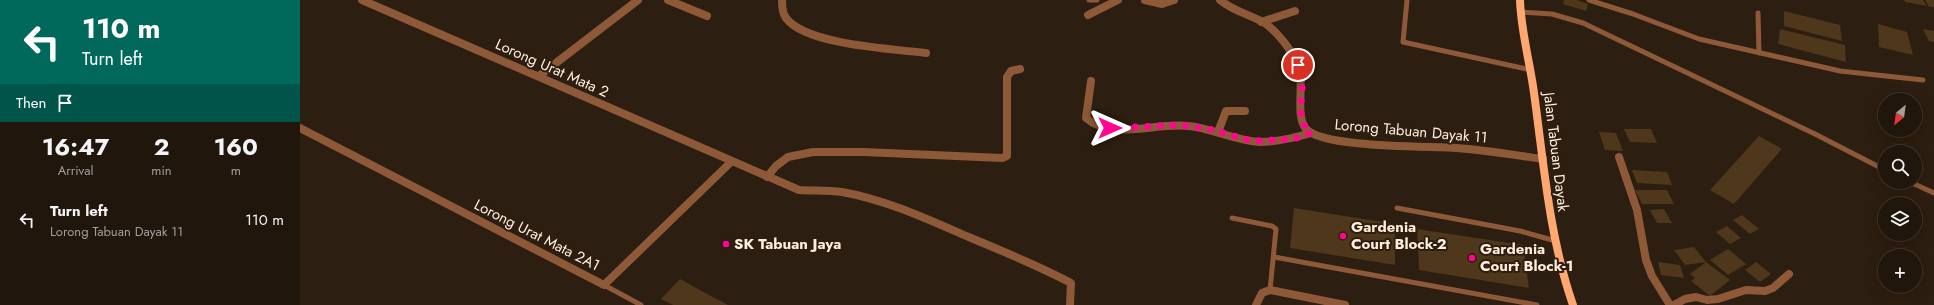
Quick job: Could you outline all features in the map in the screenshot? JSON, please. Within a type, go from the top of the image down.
[{"type":"street","name":"Lorong Urat Mata 2","points":[[362,0],[539,76],[731,162],[799,190],[823,190],[853,195],[918,215],[1051,272],[1071,283],[1070,305]]},
{"type":"street","points":[[539,76],[638,0]]},
{"type":"street","points":[[668,0],[707,16]]},
{"type":"street","points":[[782,0],[782,9],[786,18],[793,26],[804,32],[825,39],[926,53]]},
{"type":"street","points":[[1088,16],[1118,0]]},
{"type":"street","points":[[1145,0],[1162,4],[1174,0]]},
{"type":"street","name":"Jalan Tabuan Dayak","points":[[1520,0],[1524,40],[1531,70],[1543,159],[1552,240],[1573,305]]},
{"type":"street","points":[[1224,1],[1234,12],[1266,25],[1289,50],[1298,65],[1302,76],[1301,117],[1306,130],[1311,133]]},
{"type":"street","points":[[1261,22],[1295,11]]},
{"type":"street","points":[[767,177],[776,166],[788,157],[813,152],[864,152],[1002,158],[1007,156],[1008,78],[1011,71],[1020,69]]},
{"type":"street","points":[[1091,81],[1086,118],[1094,126],[1126,128],[1180,125],[1218,132],[1252,141],[1294,139],[1311,133]]},
{"type":"street","points":[[1218,132],[1226,111],[1245,111]]},
{"type":"street","name":"Lorong Urat Mata 2A1","points":[[300,128],[604,285],[731,162]]},
{"type":"street","name":"Lorong Tabuan Dayak 11","points":[[1311,133],[1332,139],[1399,146],[1444,148],[1543,159]]},
{"type":"street","points":[[1619,157],[1637,210],[1646,260],[1652,276],[1670,305]]},
{"type":"street","points":[[1674,305],[1696,297],[1707,300],[1718,299],[1746,290],[1765,291],[1774,288],[1789,274]]},
{"type":"street","points":[[1256,305],[1262,293],[1270,290],[1345,305]]},
{"type":"lane","points":[[1090,0],[1097,0]]},
{"type":"lane","points":[[1407,0],[1403,42],[1531,70]]},
{"type":"lane","points":[[1589,0],[1633,14],[1699,40],[1840,71],[1923,80]]},
{"type":"lane","points":[[1520,12],[1545,11],[1560,14],[1583,23],[1815,134],[1878,166]]},
{"type":"lane","points":[[1758,12],[1759,54]]},
{"type":"lane","points":[[1922,188],[1934,193]]},
{"type":"lane","points":[[1397,208],[1520,231],[1552,240]]},
{"type":"lane","points":[[1232,218],[1272,226],[1276,229],[1270,290]]},
{"type":"lane","points":[[1274,257],[1537,305]]},
{"type":"lane","points":[[604,285],[641,305]]},
{"type":"building","points":[[1564,0],[1577,0],[1588,4],[1586,11],[1563,4]]},
{"type":"building","points":[[1904,0],[1923,0],[1927,6],[1905,2]]},
{"type":"building","points":[[1925,0],[1934,0],[1934,7],[1929,7]]},
{"type":"building","points":[[1784,11],[1840,25],[1842,41],[1784,26]]},
{"type":"building","points":[[1878,24],[1907,32],[1913,55],[1879,47]]},
{"type":"building","points":[[1780,29],[1845,45],[1846,62],[1778,44]]},
{"type":"building","points":[[1923,29],[1934,31],[1934,42],[1929,41]]},
{"type":"building","points":[[1624,129],[1651,129],[1657,143],[1630,142]]},
{"type":"building","points":[[1599,132],[1616,133],[1623,151],[1605,150]]},
{"type":"building","points":[[1759,136],[1782,149],[1734,204],[1710,190]]},
{"type":"building","points":[[1632,170],[1667,172],[1672,185],[1637,183]]},
{"type":"building","points":[[1635,190],[1667,190],[1674,204],[1642,204]]},
{"type":"building","name":"Gardenia Court Block-2","points":[[1294,208],[1395,224],[1395,265],[1290,248]]},
{"type":"building","points":[[1664,209],[1672,223],[1657,223],[1650,210]]},
{"type":"building","points":[[1742,215],[1759,229],[1750,234],[1733,220]]},
{"type":"building","points":[[1727,226],[1741,238],[1730,244],[1716,232]]},
{"type":"building","name":"Gardenia Court Block-1","points":[[1417,229],[1523,245],[1529,288],[1419,270]]},
{"type":"building","points":[[1694,247],[1706,262],[1685,265],[1674,250]]},
{"type":"building","points":[[1728,249],[1746,264],[1728,275],[1710,260]]},
{"type":"building","points":[[1658,262],[1680,265],[1684,278],[1661,275]]},
{"type":"building","points":[[1706,262],[1730,280],[1710,296],[1691,281],[1695,278],[1690,274]]},
{"type":"building","points":[[1756,262],[1771,274],[1760,282],[1745,270]]},
{"type":"building","points":[[680,279],[728,305],[673,305],[661,299]]},
{"type":"place","name":"Gardenia Court Block-2","points":[[1343,236]]},
{"type":"place","name":"SK Tabuan Jaya","points":[[726,244]]},
{"type":"place","name":"Gardenia Court Block-1","points":[[1472,258]]},
{"type":"route","points":[[1110,128],[1180,125],[1209,129],[1252,141],[1294,139],[1311,133],[1306,130],[1301,117],[1302,76],[1298,65]]}]
